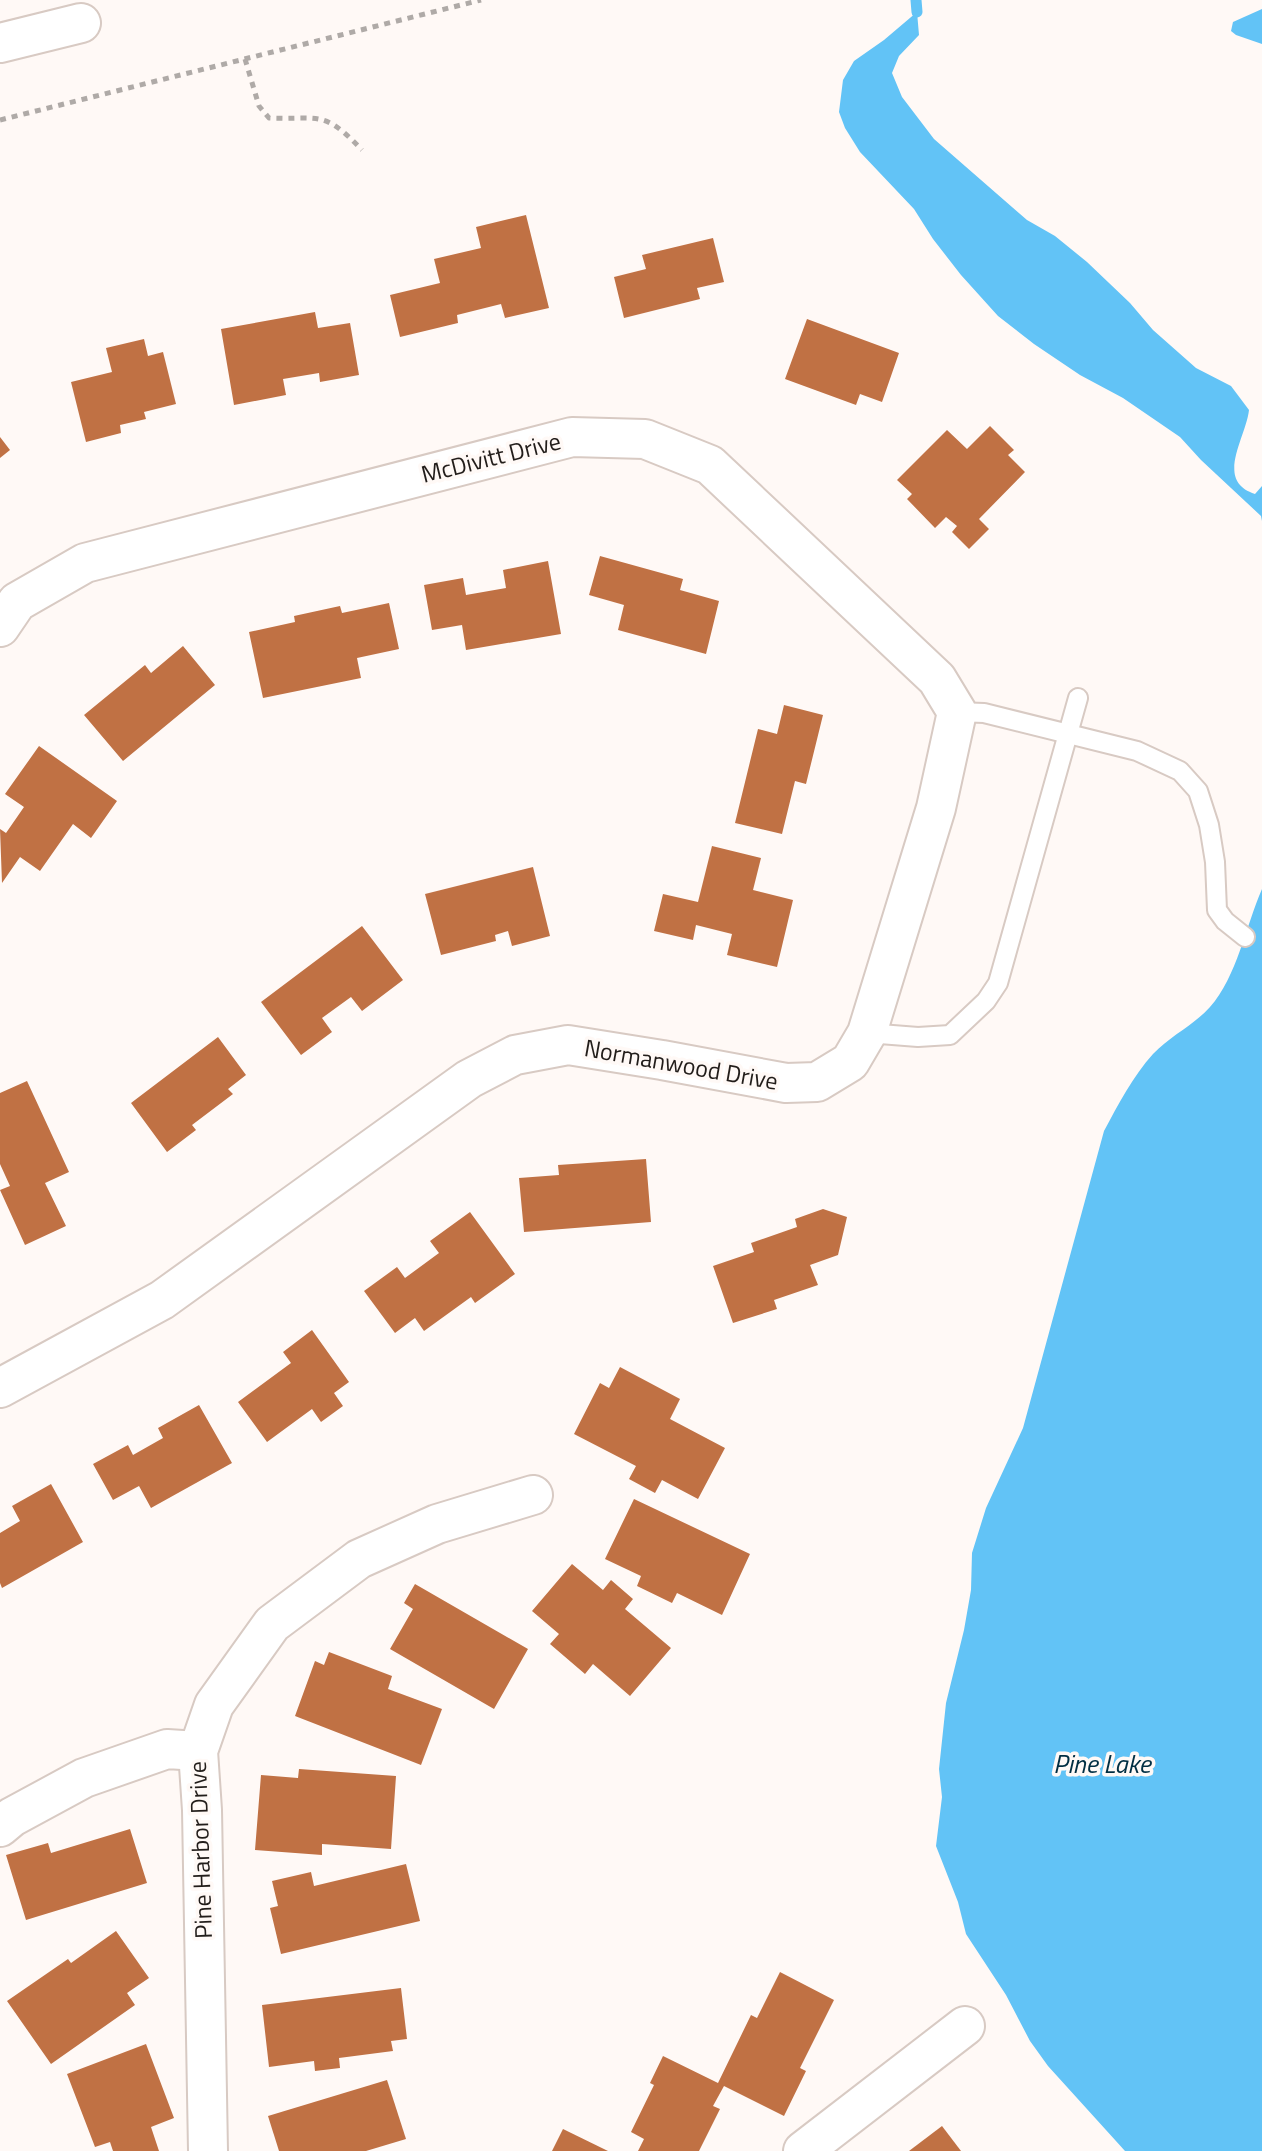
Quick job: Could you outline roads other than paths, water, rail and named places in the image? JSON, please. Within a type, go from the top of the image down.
[{"type":"street","points":[[0,43],[81,23]]},
{"type":"street","name":"McDivitt Drive","points":[[0,627],[17,602],[85,563],[572,437],[645,439],[710,465],[937,679],[957,712]]},
{"type":"street","name":"Normanwood Drive","points":[[0,1388],[162,1300],[469,1079],[515,1055],[568,1045],[786,1083],[817,1082],[850,1062],[867,1033],[936,808],[957,712]]},
{"type":"street","name":"Pine Harbor Drive","points":[[208,2151],[202,1810],[198,1751],[214,1705],[272,1624],[359,1559],[437,1524],[533,1495]]},
{"type":"street","points":[[0,1827],[12,1817],[84,1778],[167,1749],[198,1751]]},
{"type":"street","points":[[803,2151],[965,2026]]},
{"type":"lane","points":[[867,1033],[918,1037],[950,1035],[986,1001],[998,983],[1078,698]]},
{"type":"lane","points":[[957,712],[984,713],[1137,751],[1180,771],[1198,791],[1209,825],[1215,862],[1217,910],[1245,937]]},
{"type":"water","points":[[1262,9],[1262,44],[1231,31],[1233,22]]},
{"type":"water","points":[[917,12],[919,35],[899,56],[892,73],[902,97],[934,139],[1027,220],[1055,236],[1087,262],[1153,330],[1196,368],[1231,386],[1249,410],[1236,458],[1236,479],[1243,488],[1255,494],[1262,486],[1262,521],[1261,516],[1180,437],[1123,398],[1080,375],[998,316],[961,275],[914,209],[860,152],[839,112],[843,80],[854,61]]},
{"type":"water","name":"Pine Lake","points":[[1262,889],[1262,2151],[1125,2151],[1048,2066],[966,1934],[958,1902],[936,1846],[942,1797],[939,1769],[946,1703],[971,1590],[972,1553],[986,1508],[1023,1428],[1104,1131],[1146,1063],[1204,1013],[1219,995],[1234,966]]},
{"type":"waterway","points":[[916,0],[917,12]]}]
